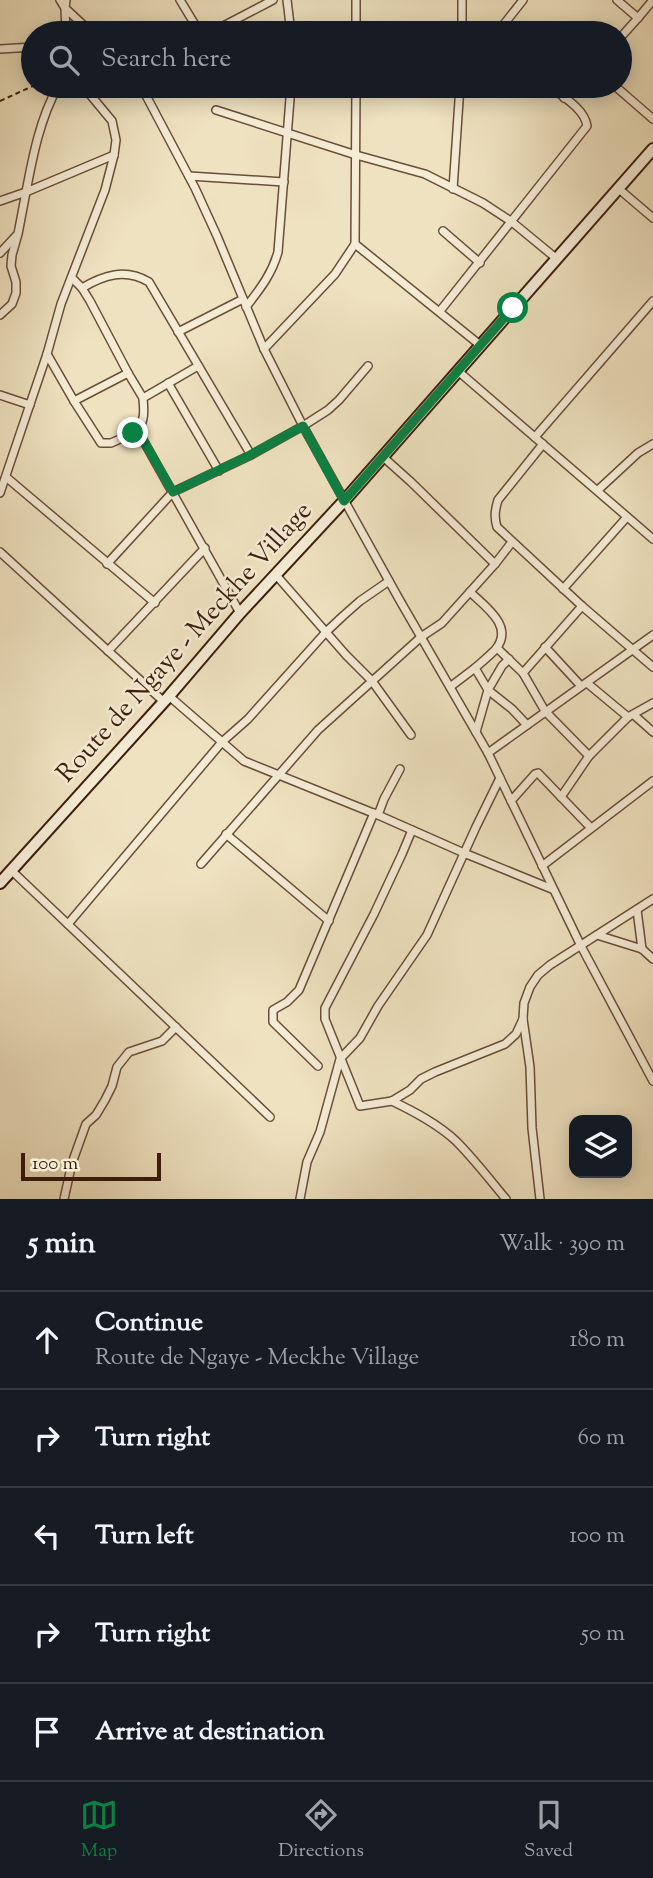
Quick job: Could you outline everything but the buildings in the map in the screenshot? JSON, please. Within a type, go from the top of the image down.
[{"type":"main road","name":"Route de Ngaye - Meckhe Village","points":[[0,883],[240,613],[344,501],[653,149]]},
{"type":"street","points":[[60,0],[81,21]]},
{"type":"street","points":[[180,0],[193,21]]},
{"type":"street","points":[[233,21],[273,0]]},
{"type":"street","points":[[287,0],[289,21]]},
{"type":"street","points":[[356,0],[356,21]]},
{"type":"street","points":[[452,0],[462,0],[462,21]]},
{"type":"street","points":[[506,21],[523,0]]},
{"type":"street","points":[[617,0],[638,18]]},
{"type":"street","points":[[632,25],[653,1]]},
{"type":"street","points":[[0,49],[21,48]]},
{"type":"street","points":[[0,315],[12,304],[16,293],[11,266],[12,255],[34,151],[46,108],[52,98]]},
{"type":"street","points":[[0,493],[61,304],[105,190],[114,155],[116,140],[112,121],[94,98]]},
{"type":"street","points":[[147,98],[189,176],[264,349],[303,426],[488,753],[580,946],[653,1081]]},
{"type":"street","points":[[178,332],[245,303],[269,276],[274,266],[278,252],[289,98]]},
{"type":"street","points":[[264,349],[335,274],[355,244],[356,98]]},
{"type":"street","points":[[453,189],[459,98]]},
{"type":"street","points":[[440,312],[587,126],[586,119],[564,98]]},
{"type":"street","points":[[629,98],[653,119]]},
{"type":"street","points":[[216,110],[425,174],[483,203],[513,222],[557,258]]},
{"type":"street","points":[[0,201],[114,155]]},
{"type":"street","points":[[189,176],[284,181]]},
{"type":"street","points":[[619,188],[653,218]]},
{"type":"street","points":[[443,231],[480,262]]},
{"type":"street","points":[[0,253],[18,233]]},
{"type":"street","points":[[355,244],[480,345]]},
{"type":"street","points":[[82,288],[114,274],[131,275],[149,282],[250,455]]},
{"type":"street","points":[[47,354],[101,443],[111,443],[138,431],[143,423],[143,398],[82,288],[72,278]]},
{"type":"street","points":[[535,437],[653,301]]},
{"type":"street","points":[[143,398],[198,366]]},
{"type":"street","points":[[107,564],[173,492],[250,455],[328,410],[368,366]]},
{"type":"street","points":[[458,371],[653,539]]},
{"type":"street","points":[[74,401],[128,373]]},
{"type":"street","points":[[168,383],[219,471]]},
{"type":"street","points":[[0,395],[30,405]]},
{"type":"street","points":[[138,431],[240,613]]},
{"type":"street","points":[[543,444],[498,500],[495,509],[497,527],[653,667]]},
{"type":"street","points":[[597,491],[630,460],[653,444]]},
{"type":"street","points":[[382,456],[495,564]]},
{"type":"street","points":[[6,477],[155,603]]},
{"type":"street","points":[[563,589],[627,517]]},
{"type":"street","points":[[201,864],[318,730],[421,637],[442,623],[512,542]]},
{"type":"street","points":[[108,651],[205,548]]},
{"type":"street","points":[[0,552],[108,651],[244,761],[553,889]]},
{"type":"street","points":[[276,575],[372,681],[411,735]]},
{"type":"street","points":[[68,924],[222,742],[248,719],[326,632],[360,601],[389,581]]},
{"type":"street","points":[[450,688],[497,648],[503,637],[498,620],[470,592]]},
{"type":"street","points":[[523,673],[582,606]]},
{"type":"street","points":[[488,753],[653,635]]},
{"type":"street","points":[[545,647],[584,684],[653,733]]},
{"type":"street","points":[[497,648],[523,673],[545,711],[589,756]]},
{"type":"street","points":[[476,733],[488,690],[509,659]]},
{"type":"street","points":[[475,668],[488,690],[527,725]]},
{"type":"street","points":[[561,797],[589,756],[631,716],[653,703]]},
{"type":"street","points":[[318,1066],[273,1022],[273,1010],[287,1002],[299,990],[376,814],[400,769]]},
{"type":"street","points":[[510,801],[538,773],[591,828]]},
{"type":"street","points":[[300,1199],[307,1162],[320,1132],[340,1059],[360,1038],[378,1006],[427,935],[500,778]]},
{"type":"street","points":[[542,866],[653,781]]},
{"type":"street","points":[[412,830],[374,914],[324,1008],[340,1059],[360,1106],[392,1101],[428,1076],[505,1044],[516,1034],[523,1019]]},
{"type":"street","points":[[226,834],[329,921]]},
{"type":"street","points":[[11,870],[270,1117]]},
{"type":"street","points":[[540,1199],[532,1128],[530,1067],[523,1019],[524,1003],[530,986],[538,975],[653,899]]},
{"type":"street","points":[[637,910],[642,949]]},
{"type":"street","points":[[597,936],[642,949],[653,959]]},
{"type":"street","points":[[64,1199],[72,1163],[86,1124],[96,1115],[105,1100],[117,1068],[129,1052],[162,1041],[176,1027]]},
{"type":"street","points":[[392,1101],[420,1115],[452,1137],[506,1199]]},
{"type":"path","points":[[0,101],[21,91]]},
{"type":"route","points":[[133,433],[138,431],[173,492],[303,426],[344,501],[513,308]]}]
